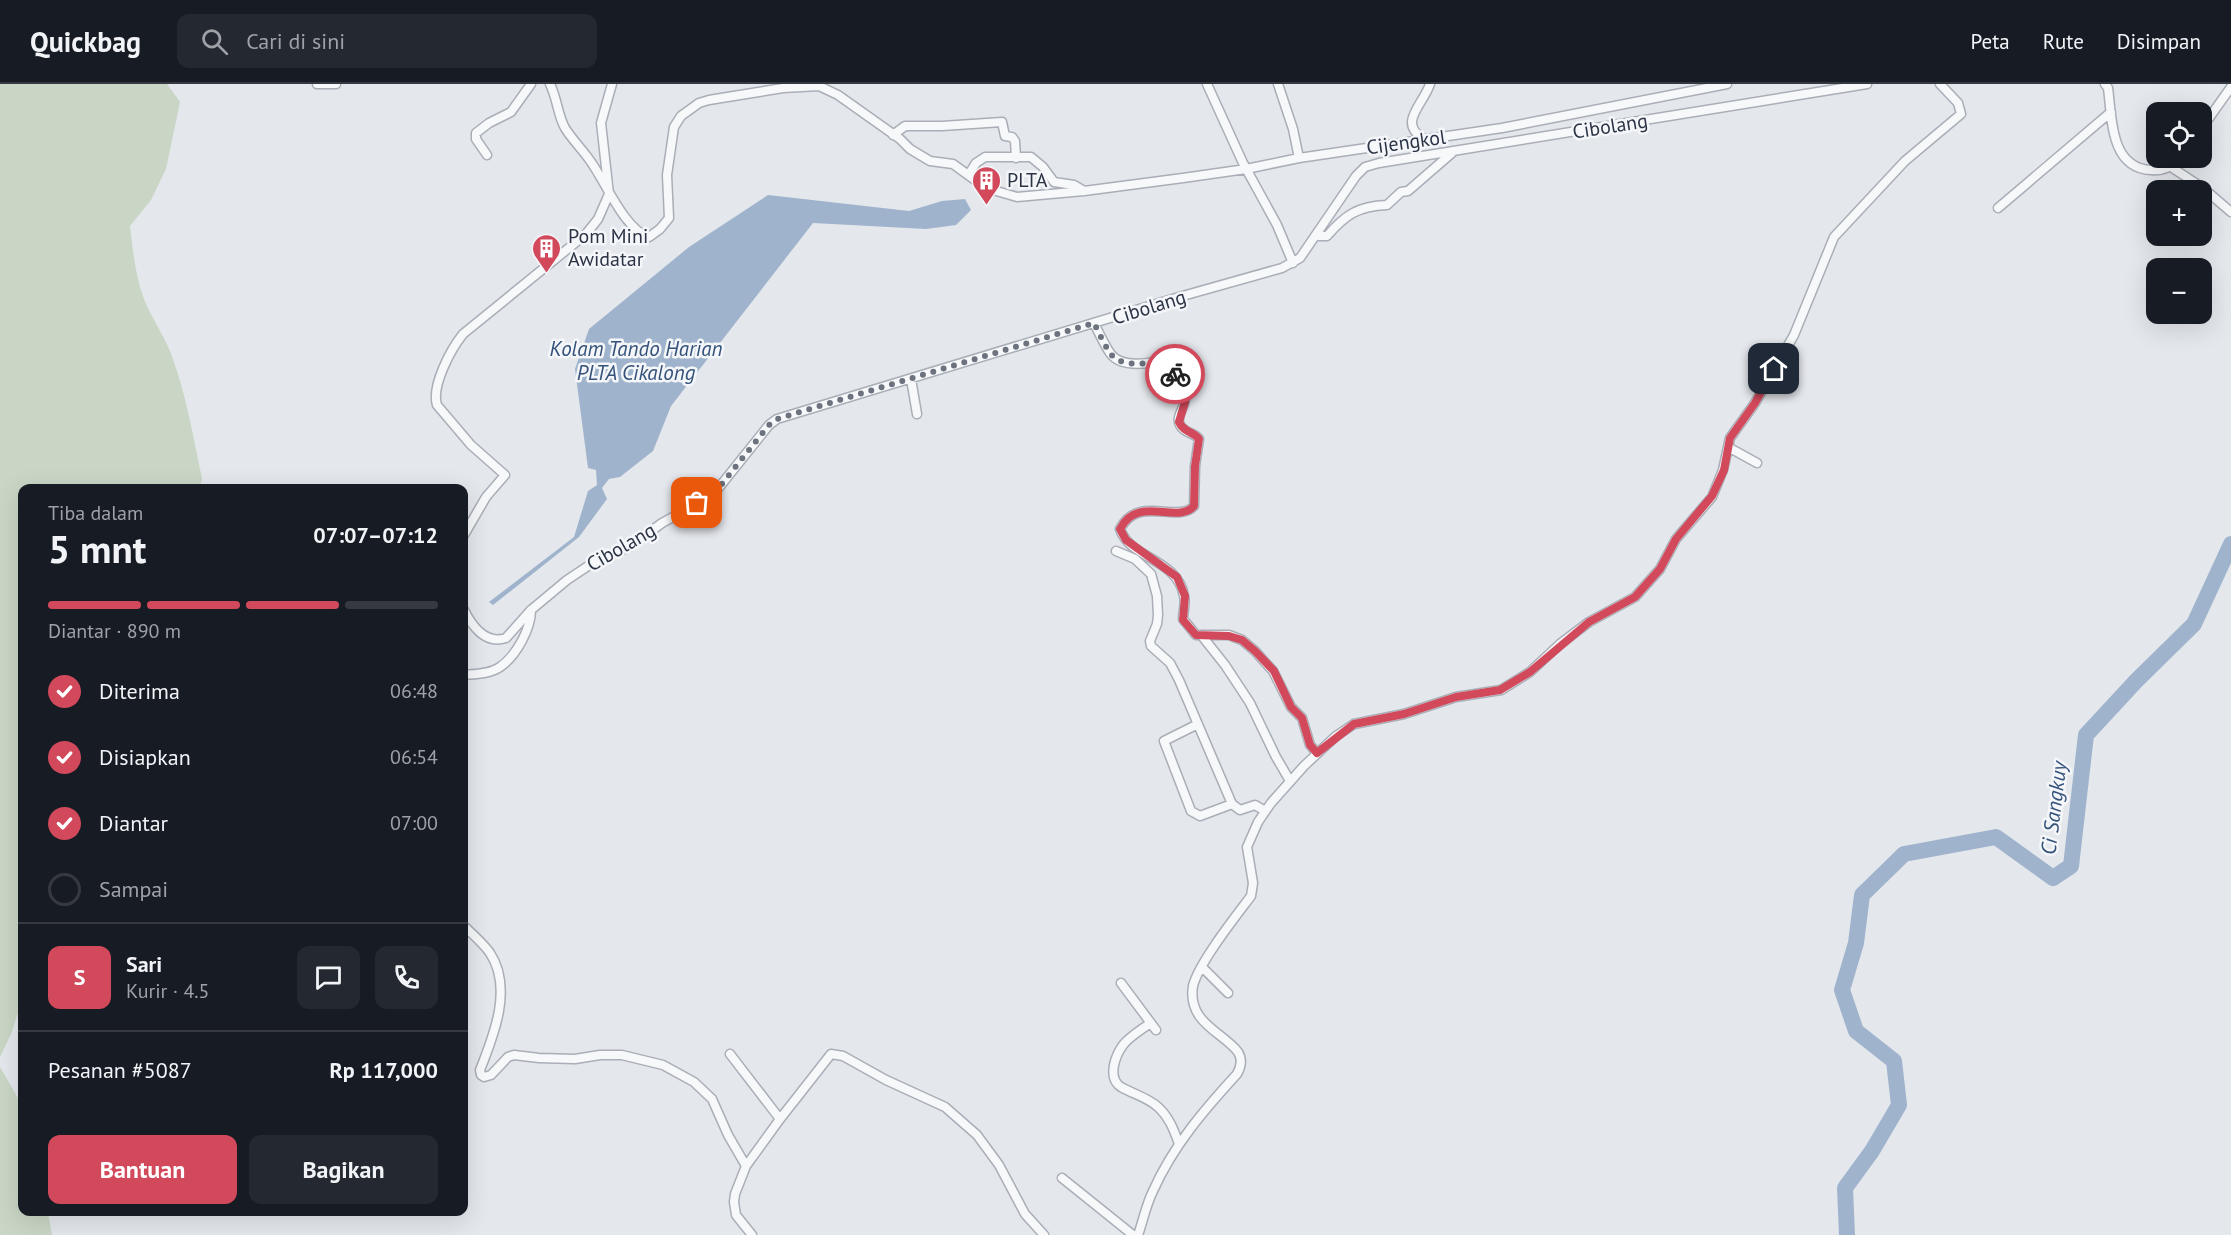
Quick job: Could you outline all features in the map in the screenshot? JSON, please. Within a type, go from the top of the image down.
[{"type":"street","points":[[317,84],[336,84]]},
{"type":"street","points":[[487,155],[476,139],[476,134],[489,123],[511,112],[531,84]]},
{"type":"street","points":[[550,84],[557,98],[565,128],[593,165],[609,194]]},
{"type":"street","points":[[468,527],[486,497],[505,475],[471,446],[437,405],[436,398],[441,375],[450,353],[464,334],[586,234],[597,219],[609,194],[601,123],[612,84]]},
{"type":"street","points":[[1206,84],[1246,169],[1277,225],[1293,262]]},
{"type":"street","points":[[1278,84],[1293,129],[1299,158]]},
{"type":"street","points":[[1425,139],[1414,131],[1412,120],[1430,84]]},
{"type":"street","name":"Cijengkol","points":[[609,194],[634,228],[645,236],[654,235],[669,218],[667,175],[674,127],[681,116],[709,100],[793,86],[822,87],[838,95],[910,149],[930,161],[953,164],[987,188],[1017,197],[1084,191],[1246,169],[1299,158],[1502,128],[1727,84]]},
{"type":"street","name":"Cibolang","points":[[468,616],[480,634],[503,640],[531,610],[567,580],[594,562],[629,547],[662,523],[713,495],[769,425],[777,419],[1282,268],[1300,258],[1356,176],[1365,167],[1868,84]]},
{"type":"street","points":[[1138,1235],[1152,1192],[1179,1144],[1241,1067],[1238,1052],[1209,1028],[1197,1010],[1193,986],[1204,963],[1251,896],[1253,883],[1247,848],[1265,811],[1317,753],[1354,724],[1404,714],[1456,697],[1500,690],[1530,672],[1589,622],[1635,597],[1660,569],[1676,539],[1712,496],[1724,470],[1730,438],[1755,403],[1802,318],[1814,282],[1834,237],[1905,161],[1960,114],[1961,108],[1958,103],[1940,84]]},
{"type":"street","points":[[2105,84],[2108,88],[2118,150],[2136,167],[2160,170],[2167,168]]},
{"type":"street","points":[[2212,114],[2231,87]]},
{"type":"street","points":[[1998,208],[2111,112]]},
{"type":"street","points":[[893,135],[905,126],[1002,122],[1005,136],[1012,137],[1015,141],[1016,158]]},
{"type":"street","points":[[1316,236],[1327,236],[1342,218],[1368,206],[1386,206],[1454,151]]},
{"type":"street","name":"Cijengkol","points":[[969,174],[976,163],[986,157],[1030,157],[1043,167],[1054,182],[1074,185],[1084,191]]},
{"type":"street","points":[[2173,168],[2203,188],[2231,213]]},
{"type":"street","points":[[1094,323],[1111,355],[1122,361],[1144,365],[1167,358],[1180,384],[1185,402],[1179,422],[1187,433],[1199,439],[1195,466],[1194,506],[1187,512],[1138,512],[1128,517],[1120,529],[1126,540],[1177,577],[1185,596],[1183,620],[1196,635],[1229,636],[1242,640],[1274,671],[1291,707],[1302,718],[1310,745],[1317,753]]},
{"type":"street","points":[[911,379],[917,414]]},
{"type":"street","points":[[1728,447],[1757,463]]},
{"type":"street","points":[[1116,551],[1135,559],[1151,574],[1157,596],[1158,615],[1150,641],[1151,646],[1170,663],[1232,804],[1240,810],[1255,805],[1265,811]]},
{"type":"street","points":[[468,674],[493,670],[505,663],[529,627],[531,610]]},
{"type":"street","points":[[1202,636],[1225,665],[1250,703],[1290,781]]},
{"type":"street","points":[[1198,724],[1164,741],[1191,811],[1200,816],[1232,804]]},
{"type":"street","points":[[468,930],[490,952],[499,970],[502,993],[498,1015],[480,1070],[481,1075],[484,1077],[491,1075],[506,1059],[514,1055],[575,1059],[600,1055],[622,1055],[663,1065],[694,1082],[712,1099],[728,1135],[746,1166]]},
{"type":"street","points":[[1204,963],[1228,993]]},
{"type":"street","points":[[1121,983],[1152,1027],[1124,1044],[1114,1066],[1115,1082],[1158,1107],[1169,1120],[1179,1144]]},
{"type":"street","points":[[730,1054],[780,1119]]},
{"type":"street","points":[[752,1235],[736,1215],[734,1202],[746,1166],[831,1054],[843,1056],[886,1080],[945,1107],[977,1135],[999,1165],[1025,1214],[1044,1235]]},
{"type":"street","points":[[1062,1178],[1132,1235]]},
{"type":"green space","points":[[0,84],[167,84],[180,102],[166,169],[151,200],[130,226],[141,290],[179,376],[202,479],[200,484],[18,484],[18,1012],[12,1032],[0,1057]]},
{"type":"green space","points":[[0,1067],[18,1098],[18,1216],[49,1216],[52,1235],[0,1235]]},
{"type":"water","name":"Kolam Tando Harian PLTA Cikalong","points":[[768,195],[909,211],[942,201],[965,199],[971,210],[956,225],[926,229],[813,223],[671,406],[653,451],[620,477],[609,479],[602,488],[607,499],[579,537],[493,605],[489,602],[574,537],[588,491],[597,485],[596,470],[588,468],[575,369],[589,329],[689,247]]},
{"type":"waterway","name":"Ci Sangkuy","points":[[1847,1235],[1845,1188],[1872,1151],[1899,1105],[1894,1061],[1856,1031],[1842,990],[1856,943],[1862,895],[1904,854],[1996,837],[2053,878],[2071,866],[2086,735],[2136,681],[2194,624],[2231,544]]},
{"type":"way so far","points":[[697,503],[713,495],[769,425],[777,419],[1094,323],[1111,355],[1122,361],[1144,365],[1167,358],[1175,374]]},
{"type":"place","name":"PLTA","points":[[986,206]]},
{"type":"place","name":"Pom Mini Awidatar","points":[[547,274]]},
{"type":"route","points":[[1175,374],[1185,398],[1179,422],[1187,433],[1199,439],[1195,466],[1194,506],[1187,512],[1138,512],[1124,522],[1120,529],[1122,535],[1177,577],[1185,596],[1183,620],[1189,629],[1196,635],[1229,636],[1242,640],[1274,671],[1291,707],[1302,718],[1311,748],[1317,753],[1354,724],[1404,714],[1456,697],[1500,690],[1530,672],[1560,644],[1589,622],[1635,597],[1660,569],[1676,539],[1712,496],[1724,470],[1730,438],[1755,403],[1774,369]]}]
